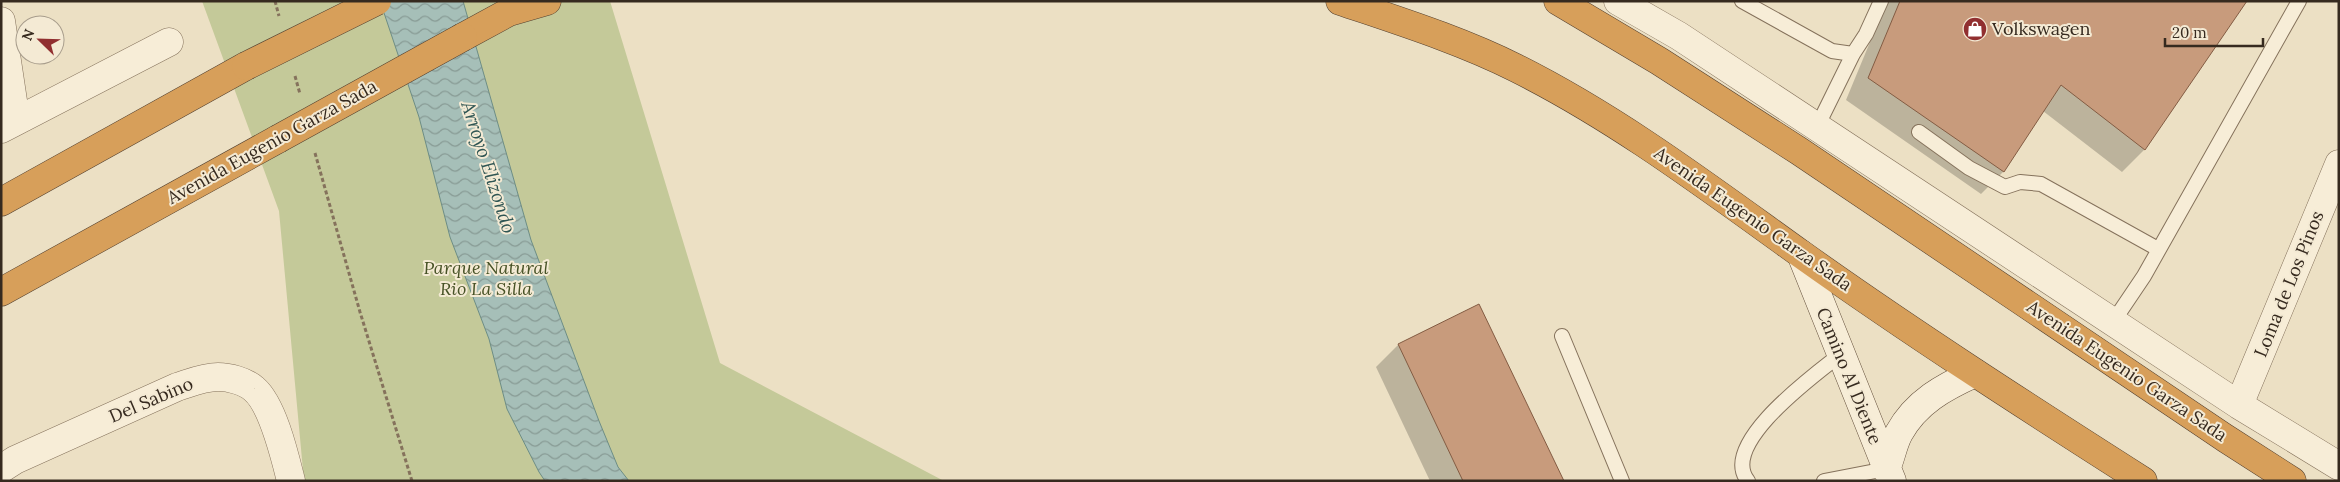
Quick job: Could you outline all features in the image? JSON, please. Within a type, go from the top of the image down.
[{"type":"highway","points":[[1,202],[246,66],[377,1]]},
{"type":"highway","name":"Avenida Eugenio Garza Sada","points":[[1,292],[509,12],[547,1]]},
{"type":"highway","name":"Avenida Eugenio Garza Sada","points":[[1340,1],[1422,29],[1523,72],[1588,108],[1692,175],[1801,254],[1975,373],[2143,481]]},
{"type":"highway","name":"Avenida Eugenio Garza Sada","points":[[1558,1],[1659,61],[1799,150],[2225,438],[2292,481]]},
{"type":"street","points":[[1618,1],[1679,36],[2239,405],[2339,466]]},
{"type":"street","points":[[1,21],[8,125],[169,42]]},
{"type":"street","name":"Loma de Los Pinos","points":[[2239,405],[2339,164]]},
{"type":"street","name":"Camino Al Diente","points":[[1801,254],[1889,475]]},
{"type":"street","name":"Camino Al Diente","points":[[1889,475],[1899,434],[1912,414],[1929,397],[1948,385],[1975,373]]},
{"type":"street","name":"Del Sabino","points":[[8,464],[177,387],[200,379],[219,377],[236,380],[254,389],[266,407],[283,447],[291,481]]},
{"type":"lane","points":[[1742,1],[1832,51],[1853,54]]},
{"type":"lane","points":[[1818,127],[1881,1]]},
{"type":"lane","points":[[2113,322],[2144,276],[2299,1]]},
{"type":"lane","points":[[1919,132],[1969,168],[2005,187],[2020,182],[2041,184],[2158,249]]},
{"type":"lane","points":[[1562,336],[1622,481]]},
{"type":"lane","points":[[1742,479],[1743,452],[1760,424],[1804,383],[1841,354]]},
{"type":"lane","points":[[1824,481],[1889,475]]},
{"type":"path","points":[[323,185],[412,481]]},
{"type":"green space","name":"Parque Natural Rio La Silla","points":[[202,1],[610,1],[720,363],[944,481],[304,481],[279,211]]},
{"type":"water","name":"Arroyo Elizondo","points":[[380,1],[463,1],[531,240],[599,421],[618,467],[629,481],[545,481],[539,472],[507,409],[489,339],[450,237],[419,117]]},
{"type":"building","points":[[1900,1],[2247,1],[2145,150],[2061,85],[2004,172],[1868,78]]},
{"type":"building","points":[[1479,304],[1564,481],[1463,481],[1398,344]]},
{"type":"place","name":"Volkswagen","points":[[1975,29]]}]
